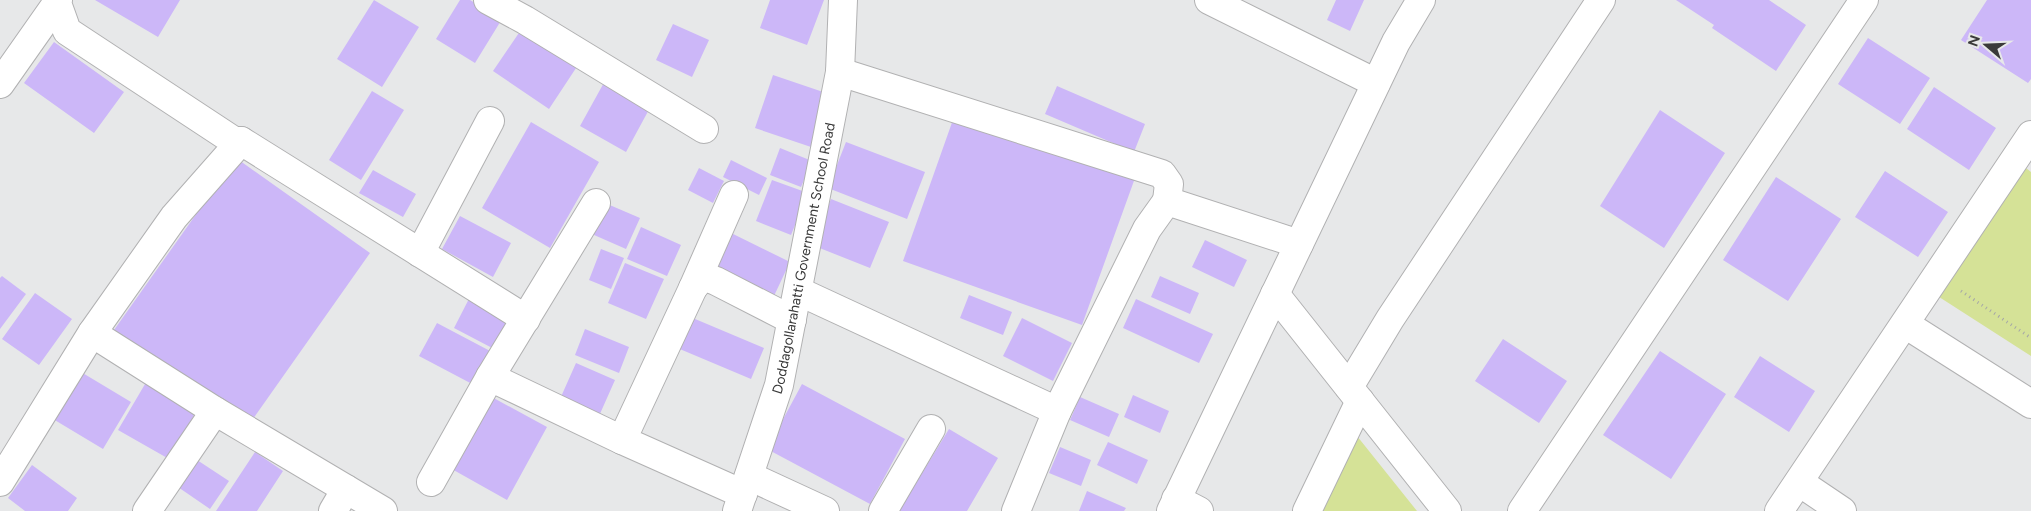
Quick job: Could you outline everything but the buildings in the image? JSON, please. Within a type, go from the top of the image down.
[{"type":"street","points":[[488,0],[525,20],[704,129]]},
{"type":"street","name":"Doddagollarahatti Government School Road","points":[[743,494],[779,385],[840,72],[843,0]]},
{"type":"street","points":[[1209,0],[1376,83]]},
{"type":"street","points":[[1182,507],[1275,294],[1396,42],[1421,0]]},
{"type":"street","points":[[1307,511],[1354,394],[1390,319],[1601,0]]},
{"type":"street","points":[[1522,511],[1864,0]]},
{"type":"street","points":[[0,84],[57,1]]},
{"type":"street","points":[[57,1],[67,31],[234,141],[240,141],[526,319]]},
{"type":"street","points":[[840,72],[1162,174],[1169,184],[1167,201],[1147,229],[1057,412],[1016,511]]},
{"type":"street","points":[[420,252],[490,121]]},
{"type":"street","points":[[1779,511],[2031,135]]},
{"type":"street","points":[[0,482],[92,333],[174,217],[240,141]]},
{"type":"street","points":[[622,440],[734,195]]},
{"type":"street","points":[[1167,201],[1299,244]]},
{"type":"street","points":[[431,482],[490,377],[596,203]]},
{"type":"street","points":[[693,288],[703,276],[792,320]]},
{"type":"street","points":[[798,291],[1057,412]]},
{"type":"street","points":[[1275,294],[1447,511]]},
{"type":"street","points":[[1905,324],[2031,404]]},
{"type":"street","points":[[92,333],[214,411],[340,500],[383,511]]},
{"type":"street","points":[[490,377],[622,440],[743,494],[825,511]]},
{"type":"street","points":[[147,511],[214,411]]},
{"type":"street","points":[[883,511],[931,428]]},
{"type":"street","points":[[1799,482],[1842,511]]},
{"type":"path","points":[[1958,289],[2031,338]]},
{"type":"green space","points":[[2021,164],[2031,172],[2031,356],[1936,295]]},
{"type":"green space","points":[[1357,436],[1417,511],[1322,511]]}]
